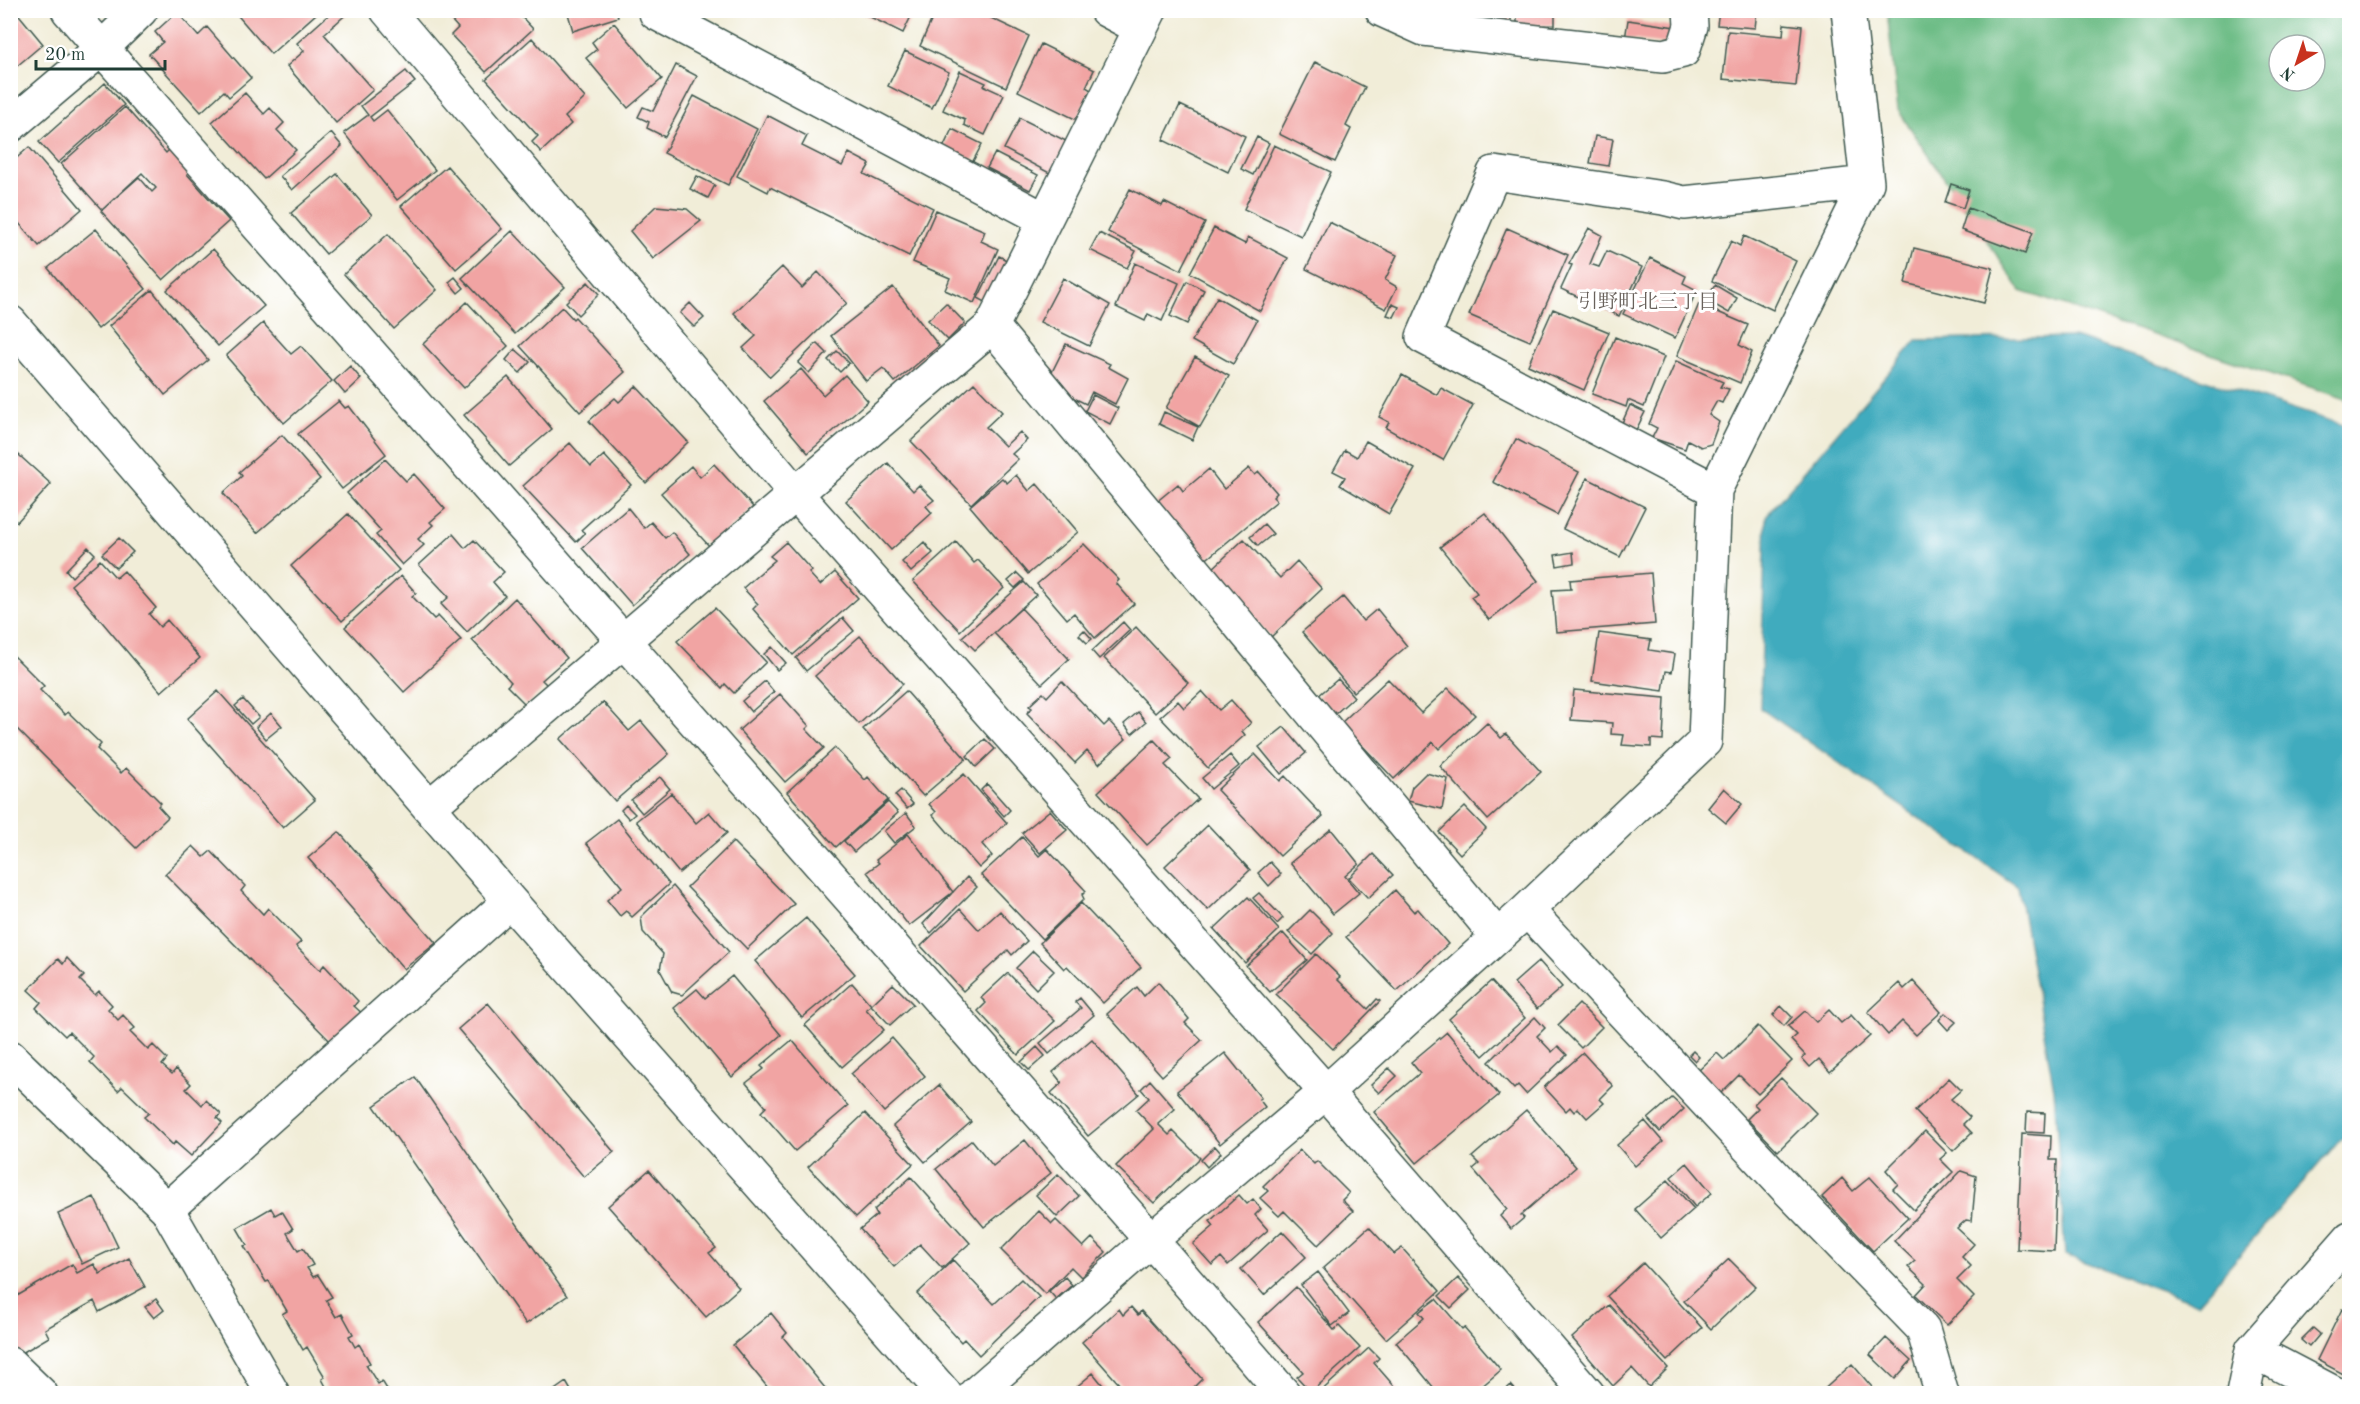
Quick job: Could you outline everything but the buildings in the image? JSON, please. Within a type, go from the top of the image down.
[{"type":"street","points":[[68,10],[1284,1394]]},
{"type":"street","points":[[10,126],[100,49],[141,10]]},
{"type":"street","points":[[387,10],[796,494],[1326,1092],[1588,1394]]},
{"type":"street","points":[[657,10],[656,13],[1044,219]]},
{"type":"street","points":[[429,807],[992,326],[1145,19],[1106,10]]},
{"type":"street","points":[[1382,10],[1424,29],[1663,56],[1683,51],[1690,26],[1690,10]]},
{"type":"street","points":[[975,1394],[1151,1240],[1326,1092],[1527,910],[1705,741],[1715,490],[1867,183],[1848,10]]},
{"type":"street","points":[[1715,490],[1423,337],[1494,173],[1684,203],[1867,183]]},
{"type":"street","points":[[10,322],[510,902],[945,1394]]},
{"type":"street","points":[[992,326],[1497,936]]},
{"type":"street","points":[[167,1209],[510,902]]},
{"type":"street","points":[[1527,910],[1788,1190],[1923,1329],[1942,1394]]},
{"type":"street","points":[[10,1057],[167,1209],[273,1394]]},
{"type":"street","points":[[2243,1394],[2252,1350],[2349,1238]]},
{"type":"street","points":[[2252,1350],[2336,1394]]},
{"type":"street","points":[[10,1364],[41,1394]]},
{"type":"green space","points":[[1887,11],[2349,11],[2349,400],[2021,291],[1898,110]]},
{"type":"water","points":[[2074,337],[2349,427],[2349,1137],[2339,1141],[2198,1303],[2065,1255],[2054,1089],[2018,887],[1760,708],[1766,516],[1917,340]]},
{"type":"district","name":"引野町北三丁目","points":[[1648,303]]}]
